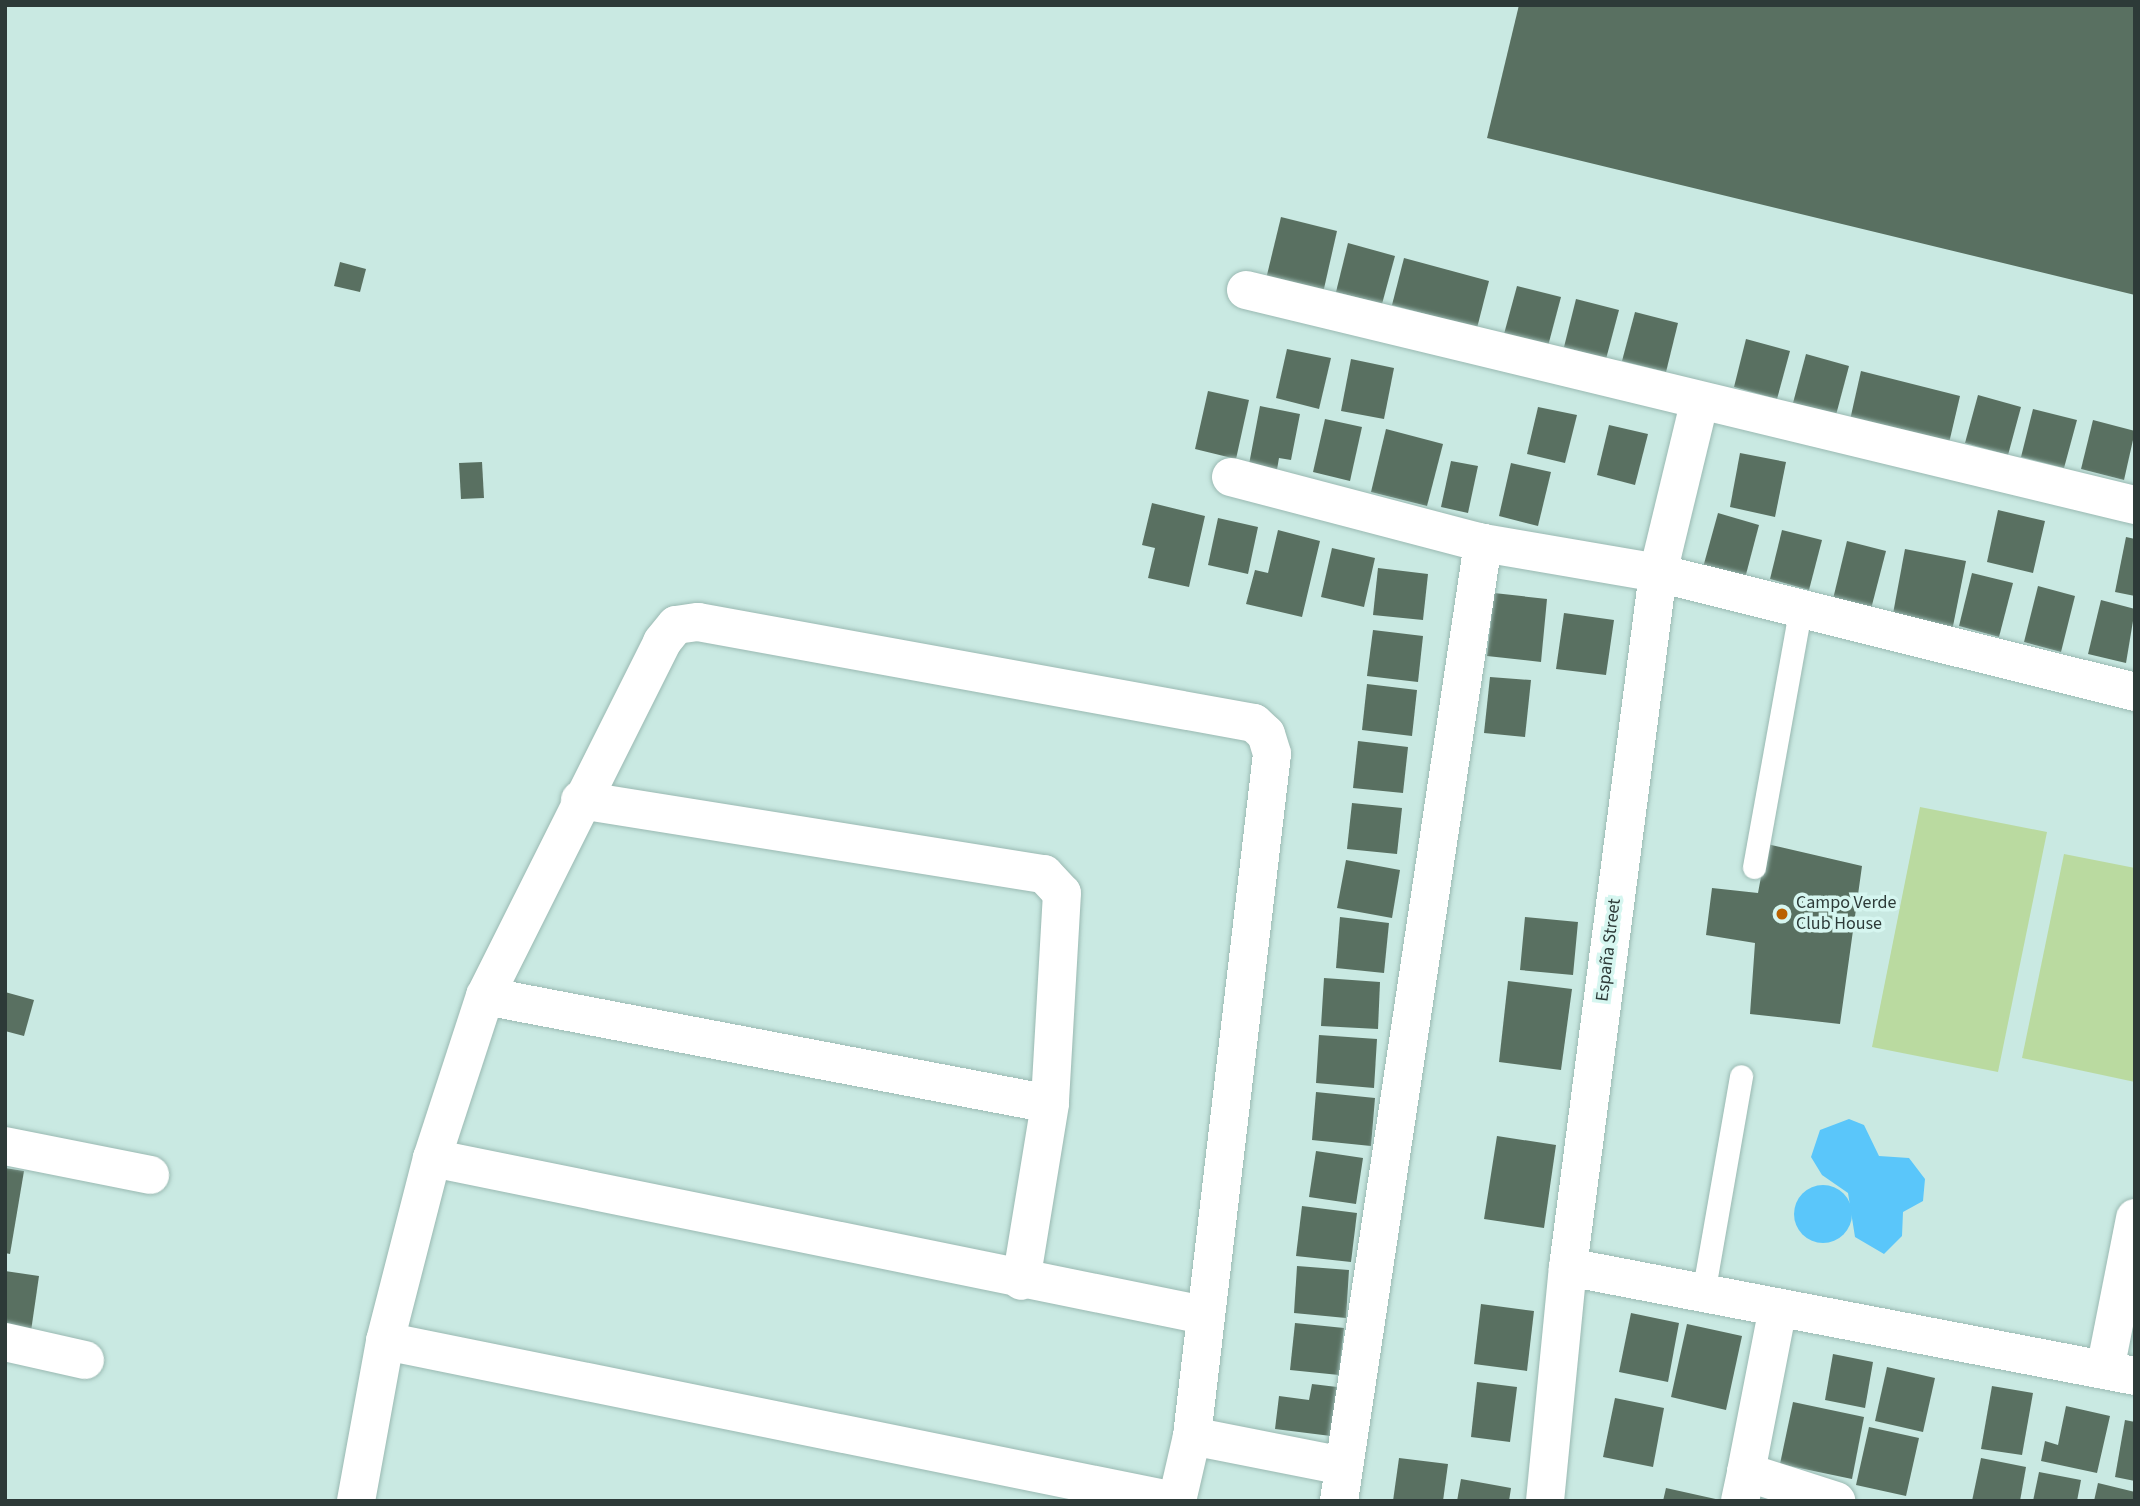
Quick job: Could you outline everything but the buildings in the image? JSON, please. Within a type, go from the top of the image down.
[{"type":"street","points":[[1246,290],[1699,404],[2135,505]]},
{"type":"street","name":"España Street","points":[[1545,1501],[1568,1268],[1658,573],[1699,404]]},
{"type":"street","points":[[1231,477],[1483,543],[1658,573],[1800,611],[2135,692]]},
{"type":"street","points":[[1192,1436],[1341,1484],[1483,543]]},
{"type":"street","points":[[356,1501],[385,1340],[432,1158],[485,996],[580,800],[662,642],[676,625],[698,622],[1254,723],[1266,734],[1272,754],[1204,1315],[1192,1436],[1176,1501],[385,1340]]},
{"type":"street","points":[[580,800],[1044,874],[1062,893],[1050,1104],[1021,1281]]},
{"type":"street","points":[[485,996],[1050,1104]]},
{"type":"street","points":[[5,1146],[150,1175]]},
{"type":"street","points":[[432,1158],[1021,1281],[1204,1315]]},
{"type":"street","points":[[1568,1268],[2120,1373],[2135,1218]]},
{"type":"street","points":[[1777,1308],[1743,1486],[1836,1501]]},
{"type":"street","points":[[5,1342],[85,1360]]},
{"type":"lane","points":[[1754,867],[1800,611]]},
{"type":"lane","points":[[1703,1294],[1741,1076]]},
{"type":"green space","points":[[1920,807],[2047,832],[1998,1072],[1872,1047]]},
{"type":"green space","points":[[2064,854],[2135,868],[2135,1082],[2022,1058]]},
{"type":"water","points":[[1849,1119],[1864,1125],[1879,1156],[1909,1158],[1925,1179],[1923,1201],[1903,1212],[1902,1236],[1884,1254],[1855,1237],[1848,1193],[1822,1175],[1811,1157],[1820,1130]]},
{"type":"water","points":[[1823,1185],[1839,1190],[1847,1198],[1852,1214],[1847,1230],[1839,1238],[1823,1243],[1807,1238],[1799,1230],[1794,1214],[1799,1198],[1807,1190]]},
{"type":"place","name":"Campo Verde Club House","points":[[1782,914]]}]
